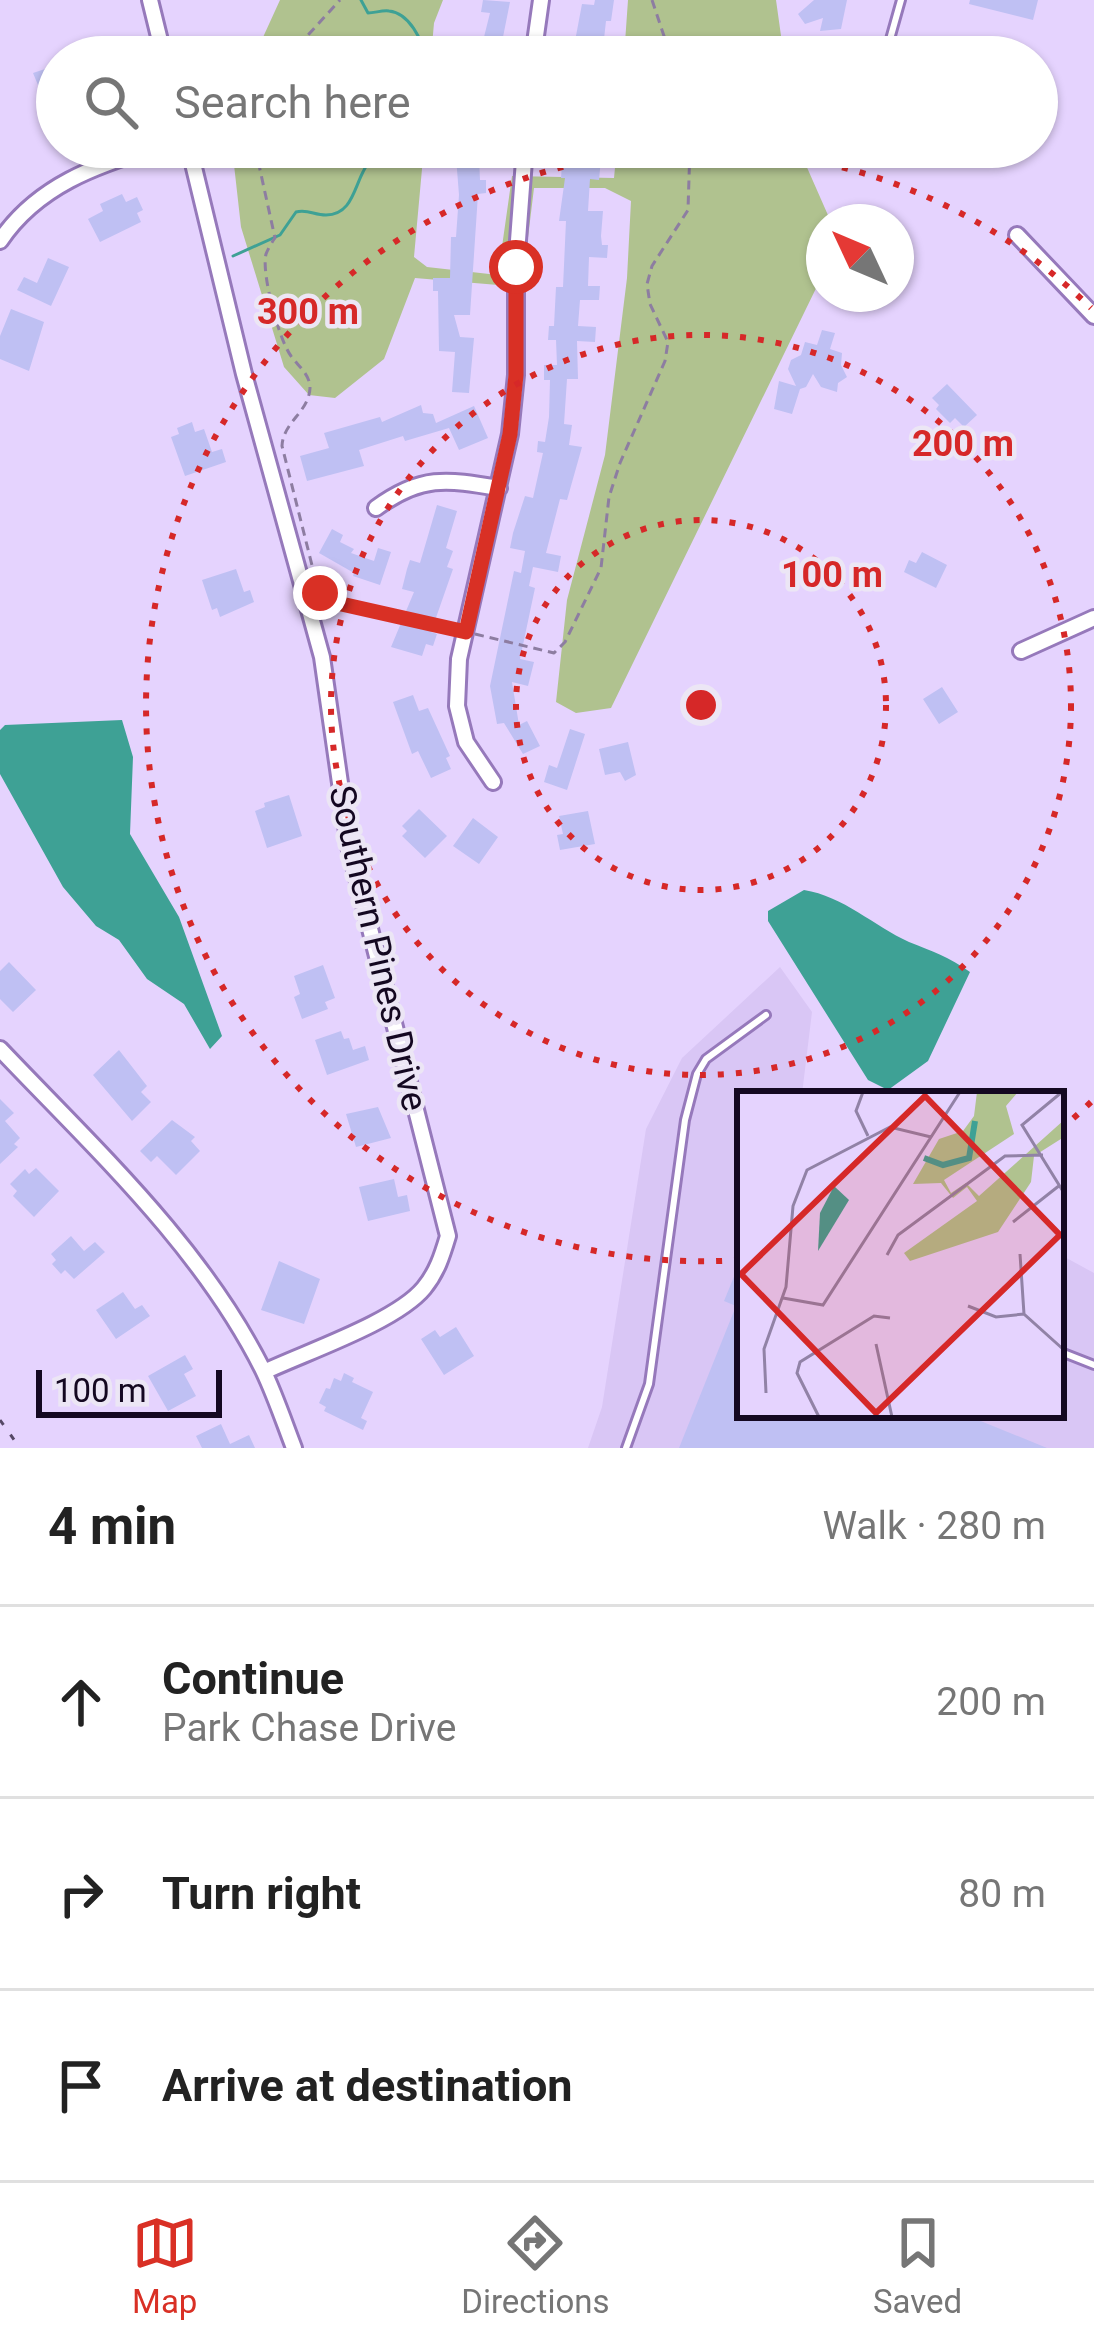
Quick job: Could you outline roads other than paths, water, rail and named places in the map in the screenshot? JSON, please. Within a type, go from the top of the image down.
[{"type":"street","points":[[150,0],[159,36]]},
{"type":"street","points":[[535,36],[541,0]]},
{"type":"street","points":[[0,242],[13,222],[48,192],[91,168]]},
{"type":"street","name":"Southern Pines Drive","points":[[194,168],[244,374],[322,657],[350,846],[448,1236],[440,1264],[422,1291],[396,1311],[264,1372]]},
{"type":"street","points":[[494,782],[466,742],[457,706],[459,659],[499,488],[516,375],[516,267],[523,168]]},
{"type":"street","points":[[1017,235],[1094,316]]},
{"type":"street","points":[[376,508],[405,487],[448,479],[499,488]]},
{"type":"street","points":[[1021,651],[1094,618]]},
{"type":"street","points":[[0,1049],[201,1271],[264,1372],[294,1448]]},
{"type":"lane","points":[[891,36],[901,0]]},
{"type":"lane","points":[[626,1448],[649,1384],[685,1120],[697,1074],[706,1059],[766,1016]]},
{"type":"lane","points":[[1064,1353],[1094,1365]]},
{"type":"waterway","points":[[361,0],[368,13],[389,11],[403,17],[418,36]]},
{"type":"waterway","points":[[233,256],[280,235],[296,212],[326,215],[341,211],[366,168]]},
{"type":"railway","points":[[0,1420],[20,1448]]}]
